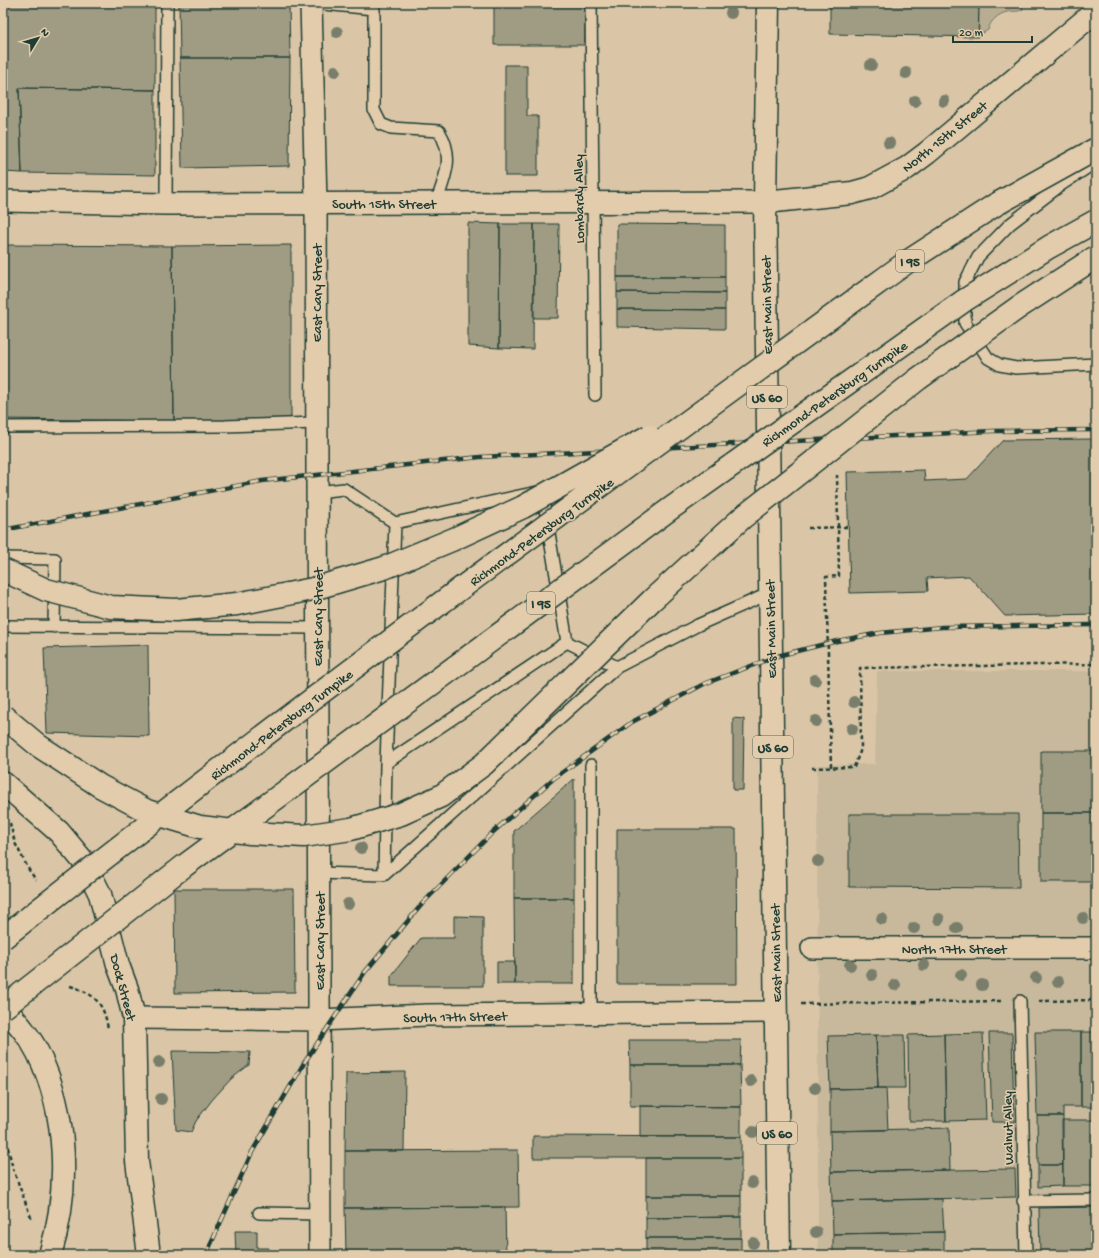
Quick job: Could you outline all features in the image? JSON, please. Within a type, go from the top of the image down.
[{"type":"main road","name":"East Main Street","points":[[768,3],[765,202],[778,1255]]},
{"type":"main road","name":"North 15th Street","points":[[765,202],[852,193],[886,180],[907,168],[927,153],[1096,11]]},
{"type":"main road","name":"Richmond-Petersburg Turnpike","points":[[3,938],[112,852],[316,698],[734,388],[907,262],[995,205],[1096,149]]},
{"type":"main road","name":"Richmond-Petersburg Turnpike","points":[[3,1007],[190,861],[670,509],[965,300],[1049,246],[1096,221]]},
{"type":"main road","points":[[3,716],[39,746],[100,786],[147,811],[200,827],[250,833],[304,836],[351,829],[401,814],[441,796],[484,764],[652,600],[742,518],[918,379],[1019,306],[1096,257]]},
{"type":"main road","points":[[3,570],[46,590],[111,607],[176,610],[237,604],[312,589],[384,568],[524,507],[734,388]]},
{"type":"main road","name":"Dock Street","points":[[3,783],[59,832],[84,862],[100,894],[118,965],[127,989],[134,1018],[137,1161],[149,1255]]},
{"type":"main road","points":[[3,1007],[25,1032],[37,1052],[47,1075],[59,1118],[63,1169],[62,1195],[59,1220],[50,1255]]},
{"type":"street","name":"East Cary Street","points":[[312,3],[316,203],[320,1255]]},
{"type":"street","name":"South 15th Street","points":[[3,201],[166,204],[765,202]]},
{"type":"street","name":"North 17th Street","points":[[812,948],[1096,948]]},
{"type":"street","name":"South 17th Street","points":[[134,1018],[319,1020],[427,1016],[776,1012]]},
{"type":"lane","points":[[166,204],[167,3]]},
{"type":"lane","points":[[312,3],[374,9],[374,110],[381,124],[391,128],[439,131],[446,142],[448,168],[436,203]]},
{"type":"lane","name":"Lombardy Alley","points":[[591,3],[595,395]]},
{"type":"lane","points":[[1096,162],[1061,185],[1010,224],[978,257],[965,282],[965,323],[988,358],[1000,366],[1016,368],[1096,364]]},
{"type":"lane","points":[[3,427],[316,424]]},
{"type":"lane","points":[[317,492],[344,490],[395,523],[542,491],[567,642]]},
{"type":"lane","points":[[384,875],[386,763],[395,523]]},
{"type":"lane","points":[[3,558],[55,558],[54,627]]},
{"type":"lane","points":[[318,873],[384,875],[617,667],[698,625],[770,593]]},
{"type":"lane","points":[[3,626],[317,628]]},
{"type":"lane","points":[[567,642],[617,667]]},
{"type":"lane","points":[[386,763],[567,642]]},
{"type":"lane","points":[[591,764],[591,1014]]},
{"type":"lane","name":"Walnut Alley","points":[[1020,1001],[1026,1255]]},
{"type":"lane","points":[[1024,1202],[1096,1200]]},
{"type":"lane","points":[[259,1213],[320,1214]]},
{"type":"path","points":[[831,767],[826,577],[839,576],[837,469]]},
{"type":"path","points":[[808,528],[848,527]]},
{"type":"path","points":[[812,768],[854,767],[861,750],[860,668],[1096,664]]},
{"type":"path","points":[[63,984],[91,994],[99,1004],[106,1017],[108,1031]]},
{"type":"path","points":[[812,1004],[1096,1000]]},
{"type":"path","points":[[3,1127],[13,1169],[34,1226]]},
{"type":"shaded area","points":[[979,3],[1021,3],[1023,9],[1001,14],[995,18],[988,30],[981,34],[979,31]]},
{"type":"shaded area","points":[[877,671],[1096,671],[1096,1255],[818,1255],[817,765],[875,764]]},
{"type":"building","points":[[3,3],[155,3],[155,90],[19,88],[22,173],[3,172]]},
{"type":"building","points":[[179,3],[289,3],[290,58],[180,58]]},
{"type":"building","points":[[494,3],[585,3],[585,45],[494,45]]},
{"type":"building","points":[[830,3],[979,3],[978,37],[830,34]]},
{"type":"building","points":[[180,58],[290,58],[289,166],[182,168]]},
{"type":"building","points":[[505,65],[527,65],[527,116],[538,116],[538,176],[505,176]]},
{"type":"building","points":[[19,88],[155,90],[155,175],[22,173]]},
{"type":"building","points":[[468,223],[500,224],[499,348],[468,346]]},
{"type":"building","points":[[500,224],[534,224],[533,349],[499,348]]},
{"type":"building","points":[[534,224],[559,224],[558,318],[534,318]]},
{"type":"building","points":[[617,224],[725,225],[725,277],[617,277]]},
{"type":"building","points":[[3,245],[172,246],[174,421],[3,419]]},
{"type":"building","points":[[291,245],[291,423],[174,421],[172,246]]},
{"type":"building","points":[[617,277],[725,277],[725,293],[617,292]]},
{"type":"building","points":[[617,292],[725,293],[725,310],[617,309]]},
{"type":"building","points":[[617,309],[725,310],[725,329],[617,327]]},
{"type":"building","points":[[1096,439],[1096,614],[1005,616],[969,576],[927,578],[928,591],[850,593],[847,472],[924,470],[925,481],[967,479],[1003,440]]},
{"type":"building","points":[[148,645],[149,736],[47,733],[44,648]]},
{"type":"building","points":[[733,718],[744,719],[743,790],[733,790]]},
{"type":"building","points":[[1041,751],[1096,751],[1096,813],[1041,813]]},
{"type":"building","points":[[574,779],[574,898],[514,898],[514,831]]},
{"type":"building","points":[[1041,813],[1096,813],[1096,882],[1041,882]]},
{"type":"building","points":[[849,814],[1018,814],[1019,888],[849,887]]},
{"type":"building","points":[[617,829],[736,829],[737,984],[617,984]]},
{"type":"building","points":[[174,889],[294,889],[295,992],[175,993]]},
{"type":"building","points":[[514,898],[574,898],[574,984],[515,984]]},
{"type":"building","points":[[454,916],[483,917],[483,986],[391,986],[391,976],[421,938],[454,938]]},
{"type":"building","points":[[497,962],[515,962],[515,984],[497,984]]},
{"type":"building","points":[[1035,1032],[1081,1032],[1081,1107],[1063,1107],[1063,1116],[1037,1116]]},
{"type":"building","points":[[1081,1032],[1095,1032],[1096,1107],[1081,1107]]},
{"type":"building","points":[[983,1033],[986,1120],[946,1121],[944,1034]]},
{"type":"building","points":[[989,1033],[1012,1033],[1014,1122],[992,1122]]},
{"type":"building","points":[[944,1034],[946,1121],[909,1121],[908,1035]]},
{"type":"building","points":[[876,1035],[878,1088],[830,1089],[828,1036]]},
{"type":"building","points":[[876,1035],[904,1035],[905,1088],[878,1088]]},
{"type":"building","points":[[629,1040],[741,1040],[740,1065],[630,1065]]},
{"type":"building","points":[[172,1051],[250,1052],[249,1065],[231,1079],[212,1100],[196,1121],[191,1132],[176,1130]]},
{"type":"building","points":[[630,1065],[740,1065],[741,1107],[630,1106]]},
{"type":"building","points":[[405,1072],[404,1151],[345,1151],[346,1073]]},
{"type":"building","points":[[886,1088],[888,1130],[830,1131],[830,1089]]},
{"type":"building","points":[[640,1106],[741,1107],[741,1137],[640,1137]]},
{"type":"building","points":[[1037,1116],[1063,1116],[1063,1165],[1038,1165]]},
{"type":"building","points":[[1062,1120],[1096,1120],[1096,1186],[1063,1186]]},
{"type":"building","points":[[949,1128],[950,1170],[831,1172],[830,1131]]},
{"type":"building","points":[[533,1136],[741,1137],[741,1158],[533,1158]]},
{"type":"building","points":[[518,1150],[519,1207],[345,1208],[345,1151]]},
{"type":"building","points":[[646,1158],[741,1158],[741,1196],[646,1196]]},
{"type":"building","points":[[1038,1165],[1063,1165],[1063,1186],[1038,1187]]},
{"type":"building","points":[[1015,1169],[1016,1197],[832,1201],[831,1172]]},
{"type":"building","points":[[646,1196],[741,1196],[741,1217],[646,1218]]},
{"type":"building","points":[[942,1199],[944,1232],[833,1234],[832,1201]]},
{"type":"building","points":[[505,1207],[506,1255],[346,1255],[345,1208]]},
{"type":"building","points":[[1096,1207],[1096,1255],[1040,1255],[1039,1208]]},
{"type":"building","points":[[741,1217],[741,1238],[646,1238],[646,1218]]},
{"type":"building","points":[[235,1231],[257,1231],[257,1248],[269,1248],[269,1255],[236,1255]]},
{"type":"building","points":[[944,1232],[944,1254],[833,1255],[833,1234]]},
{"type":"building","points":[[646,1238],[741,1238],[741,1255],[646,1255]]},
{"type":"building","points":[[1017,1253],[1017,1255],[911,1255],[944,1254]]},
{"type":"railway","points":[[3,530],[262,481],[480,457],[992,431],[1096,430]]},
{"type":"railway","points":[[206,1255],[252,1152],[304,1063],[365,972],[423,903],[492,833],[553,779],[632,722],[704,684],[777,656],[837,641],[880,633],[942,627],[1096,625]]}]
